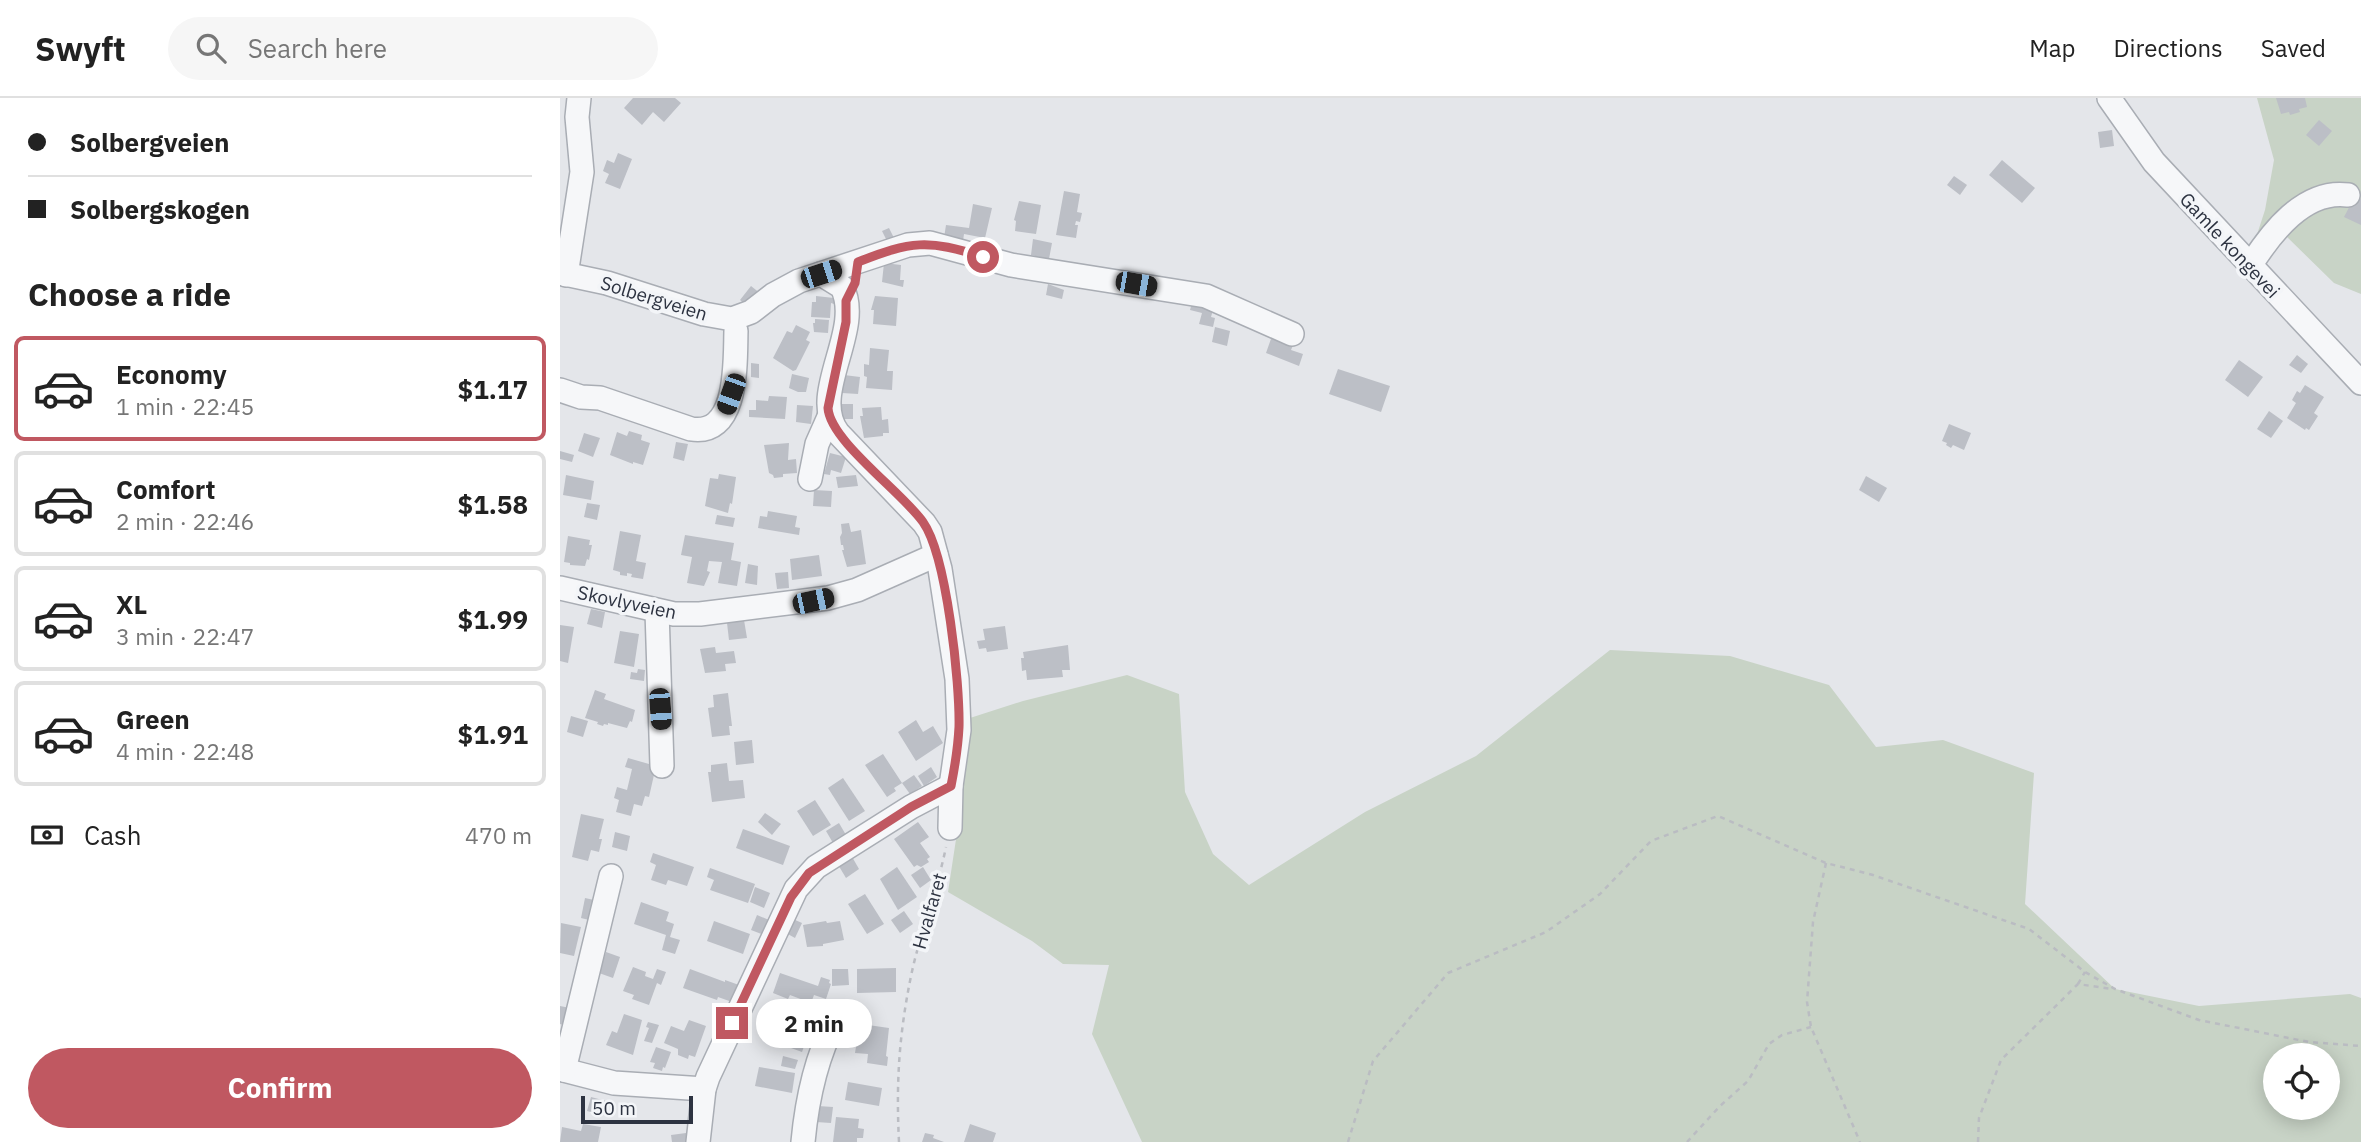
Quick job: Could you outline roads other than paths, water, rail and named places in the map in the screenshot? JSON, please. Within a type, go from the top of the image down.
[{"type":"street","points":[[563,274],[581,180],[577,117],[579,98]]},
{"type":"street","name":"Gamle kongevei","points":[[2109,98],[2154,162],[2361,383]]},
{"type":"street","points":[[2250,266],[2263,247],[2304,205],[2317,199],[2348,195]]},
{"type":"street","name":"Solbergveien","points":[[563,274],[607,283],[734,325],[786,287],[908,245],[930,243],[1011,265],[1206,296],[1292,334]]},
{"type":"street","points":[[846,301],[855,283],[858,262]]},
{"type":"street","points":[[810,480],[817,444],[829,417],[832,386],[846,322],[846,301],[842,287],[821,274]]},
{"type":"street","points":[[734,325],[744,346],[741,382]]},
{"type":"street","points":[[560,390],[581,397],[600,398],[691,429],[710,429],[721,417],[731,394],[737,352],[734,325]]},
{"type":"street","points":[[829,417],[838,433],[896,492],[930,532],[948,608],[957,679],[959,730],[951,786],[950,828]]},
{"type":"street","name":"Skovlyveien","points":[[560,588],[657,611],[700,614],[813,601],[857,590],[936,555]]},
{"type":"street","points":[[657,611],[662,766]]},
{"type":"street","points":[[698,1142],[704,1089],[719,1051],[791,897],[803,880],[827,859],[911,807],[951,786]]},
{"type":"street","points":[[611,876],[562,1069],[614,1083],[704,1089]]},
{"type":"street","points":[[803,1142],[820,1054],[836,1018]]}]
